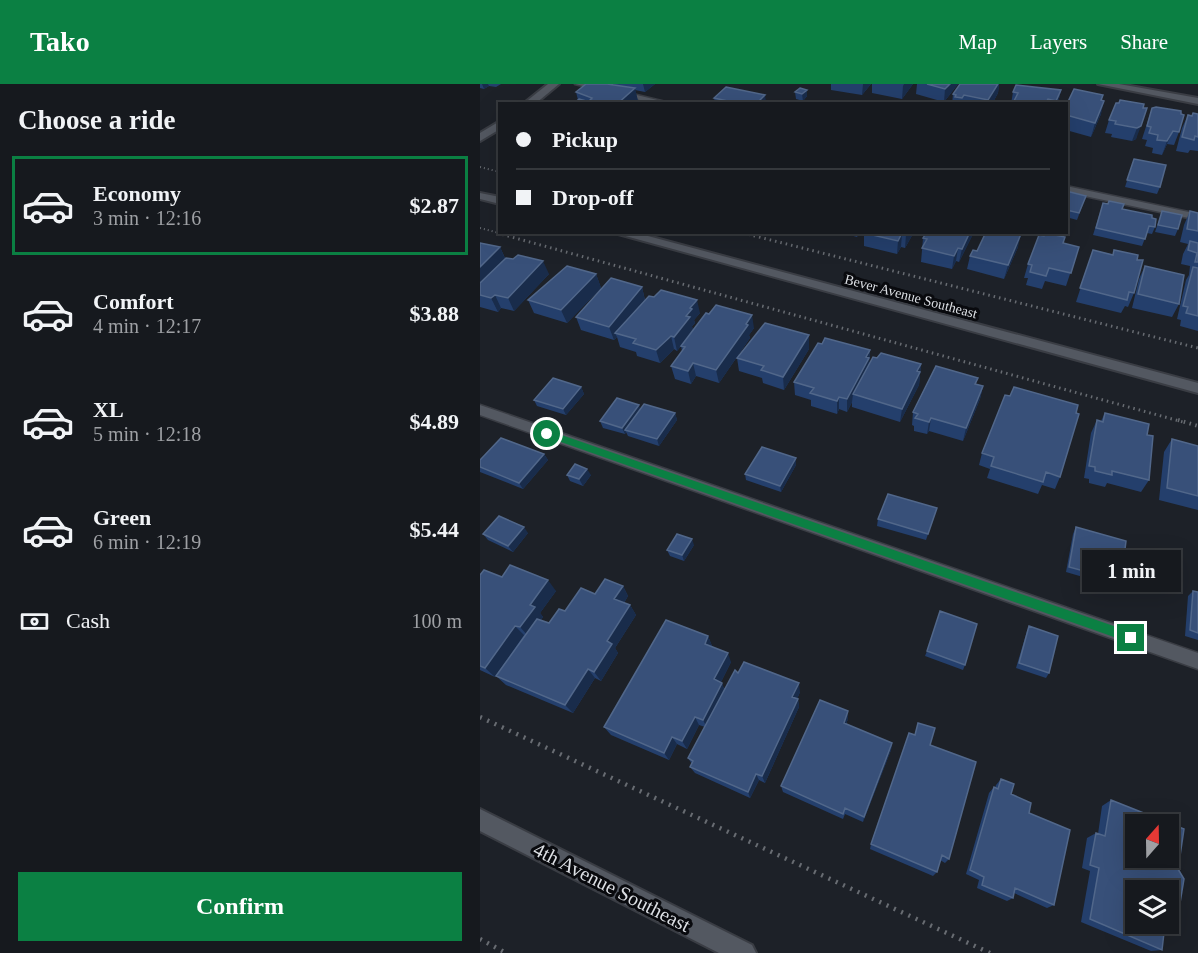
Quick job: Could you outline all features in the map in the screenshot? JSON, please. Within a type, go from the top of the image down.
[{"type":"street","points":[[531,102],[554,84]]},
{"type":"street","points":[[1103,84],[1198,101]]},
{"type":"street","points":[[480,138],[498,125]]},
{"type":"street","points":[[480,196],[498,200]]},
{"type":"street","name":"Bever Avenue Southeast","points":[[624,234],[1198,388]]},
{"type":"street","name":"4th Avenue Southeast","points":[[480,820],[744,953]]},
{"type":"lane","points":[[579,84],[661,102]]},
{"type":"lane","points":[[1068,189],[1198,217]]},
{"type":"lane","points":[[480,410],[1198,661]]},
{"type":"path","points":[[480,167],[498,172]]},
{"type":"path","points":[[480,228],[498,233]]},
{"type":"path","points":[[502,234],[1198,426]]},
{"type":"path","points":[[748,234],[1198,348]]},
{"type":"path","points":[[480,717],[990,953]]},
{"type":"path","points":[[480,939],[506,953]]},
{"type":"building","points":[[586,84],[635,88],[619,102],[598,102],[576,92]]},
{"type":"building","points":[[927,84],[950,84],[945,89]]},
{"type":"building","points":[[960,84],[998,84],[988,100],[964,95],[962,98],[955,97],[956,95],[953,94]]},
{"type":"building","points":[[1016,85],[1061,90],[1056,101],[1048,99],[1046,102],[1014,101],[1018,93],[1013,92]]},
{"type":"building","points":[[726,87],[765,95],[758,102],[732,102],[714,98]]},
{"type":"building","points":[[800,88],[807,90],[802,94],[795,92]]},
{"type":"building","points":[[1074,89],[1103,95],[1101,100],[1104,101],[1095,123],[1068,116],[1068,102]]},
{"type":"building","points":[[1120,100],[1144,104],[1143,108],[1147,108],[1141,126],[1137,128],[1115,124],[1116,121],[1109,120],[1116,103]]},
{"type":"building","points":[[1152,108],[1181,111],[1184,115],[1179,132],[1173,131],[1167,141],[1157,140],[1158,135],[1149,133],[1151,127],[1147,126]]},
{"type":"building","points":[[1193,113],[1198,114],[1198,137],[1195,136],[1194,140],[1182,137],[1188,115],[1192,116]]},
{"type":"building","points":[[1134,159],[1166,165],[1160,187],[1127,180]]},
{"type":"building","points":[[1068,192],[1086,196],[1079,213],[1068,210]]},
{"type":"building","points":[[1109,201],[1124,204],[1122,209],[1152,215],[1152,218],[1156,219],[1155,227],[1149,226],[1145,239],[1096,228],[1103,203],[1108,204]]},
{"type":"building","points":[[1162,211],[1182,215],[1178,229],[1158,225]]},
{"type":"building","points":[[1190,211],[1198,213],[1198,231],[1187,229]]},
{"type":"building","points":[[868,234],[902,234],[898,241]]},
{"type":"building","points":[[926,234],[969,234],[962,249],[958,248],[954,256],[922,248],[927,239],[923,238]]},
{"type":"building","points":[[985,234],[1021,234],[1008,265],[970,256],[973,250],[977,251]]},
{"type":"building","points":[[1050,234],[1065,237],[1063,243],[1079,247],[1071,273],[1049,268],[1046,276],[1030,272],[1032,265],[1028,264],[1039,235]]},
{"type":"building","points":[[1190,241],[1198,243],[1198,262],[1195,262],[1197,253],[1188,250]]},
{"type":"building","points":[[480,243],[500,247],[480,267]]},
{"type":"building","points":[[1093,250],[1113,255],[1114,250],[1138,255],[1137,260],[1143,260],[1134,293],[1129,292],[1127,300],[1080,288]]},
{"type":"building","points":[[518,255],[543,261],[508,298],[495,295],[491,298],[480,295],[480,283],[506,258],[513,259]]},
{"type":"building","points":[[567,266],[596,274],[561,310],[528,300]]},
{"type":"building","points":[[1145,266],[1184,275],[1179,304],[1138,294]]},
{"type":"building","points":[[1193,267],[1198,268],[1198,316],[1186,313],[1188,307],[1183,306]]},
{"type":"building","points":[[611,278],[642,287],[609,327],[576,317]]},
{"type":"building","points":[[661,290],[697,300],[686,316],[690,317],[674,337],[671,336],[656,350],[633,343],[636,339],[615,333],[649,296],[654,297]]},
{"type":"building","points":[[716,305],[752,315],[746,324],[748,325],[716,370],[693,363],[688,371],[671,366],[685,347],[681,346],[706,313],[709,314]]},
{"type":"building","points":[[765,323],[809,335],[783,377],[761,370],[764,366],[737,358]]},
{"type":"building","points":[[825,338],[870,350],[866,357],[869,358],[847,399],[839,397],[837,401],[810,393],[814,388],[794,382],[818,343],[822,344]]},
{"type":"building","points":[[881,353],[921,364],[917,371],[920,372],[902,409],[853,394],[873,357],[877,358]]},
{"type":"building","points":[[936,366],[978,378],[975,384],[983,386],[966,428],[931,418],[929,422],[915,418],[918,414],[913,412]]},
{"type":"building","points":[[553,378],[581,387],[563,409],[534,400]]},
{"type":"building","points":[[1014,387],[1078,405],[1076,413],[1079,414],[1060,477],[1046,472],[1043,482],[991,466],[994,457],[982,453],[1005,395],[1010,396]]},
{"type":"building","points":[[617,398],[639,405],[622,428],[600,421]]},
{"type":"building","points":[[644,404],[675,413],[657,439],[625,430]]},
{"type":"building","points":[[1105,413],[1149,424],[1147,435],[1153,436],[1149,480],[1112,471],[1112,475],[1095,471],[1095,467],[1089,466],[1097,420],[1103,422]]},
{"type":"building","points":[[501,438],[544,454],[519,483],[480,467],[480,460]]},
{"type":"building","points":[[1172,439],[1198,446],[1198,496],[1167,488]]},
{"type":"building","points":[[762,447],[796,458],[780,486],[745,474]]},
{"type":"building","points":[[575,464],[587,469],[579,479],[567,475]]},
{"type":"building","points":[[888,494],[937,508],[928,534],[878,519]]},
{"type":"building","points":[[499,516],[524,527],[508,546],[483,534]]},
{"type":"building","points":[[1076,527],[1126,541],[1121,581],[1069,567]]},
{"type":"building","points":[[677,534],[692,539],[682,555],[667,550]]},
{"type":"building","points":[[510,565],[548,580],[530,605],[535,607],[520,627],[515,626],[485,668],[480,666],[480,575],[484,570],[502,577]]},
{"type":"building","points":[[605,579],[623,586],[614,599],[630,605],[607,641],[612,644],[594,672],[588,669],[565,705],[496,676],[537,619],[549,623],[559,609],[565,611],[581,588],[595,594]]},
{"type":"building","points":[[1193,591],[1198,592],[1198,633],[1190,630]]},
{"type":"building","points":[[940,611],[977,624],[965,665],[927,651]]},
{"type":"building","points":[[666,620],[708,636],[705,644],[728,653],[714,679],[722,683],[703,720],[695,717],[682,741],[672,737],[664,753],[604,727]]},
{"type":"building","points":[[1029,626],[1058,636],[1049,673],[1019,663]]},
{"type":"building","points":[[744,662],[799,683],[792,697],[798,699],[762,776],[756,774],[748,792],[690,767],[693,761],[688,758],[735,670],[738,673]]},
{"type":"building","points":[[820,700],[848,711],[844,723],[892,743],[864,817],[845,808],[843,814],[781,786]]},
{"type":"building","points":[[918,723],[935,728],[930,745],[976,762],[949,859],[942,855],[937,872],[871,844],[909,733],[915,735]]},
{"type":"building","points":[[1001,779],[1014,784],[1011,794],[1031,803],[1029,813],[1070,830],[1054,905],[1015,888],[1013,898],[982,885],[984,877],[970,870],[994,787],[998,789]]},
{"type":"building","points":[[1111,800],[1146,814],[1125,814],[1125,868],[1177,868],[1184,879],[1179,904],[1179,880],[1125,880],[1125,934],[1164,934],[1162,950],[1090,919],[1099,868],[1090,865],[1096,833],[1105,836]]},
{"type":"building","points":[[1179,827],[1184,829],[1179,855]]},
{"type":"route","points":[[547,434],[1131,638]]}]
